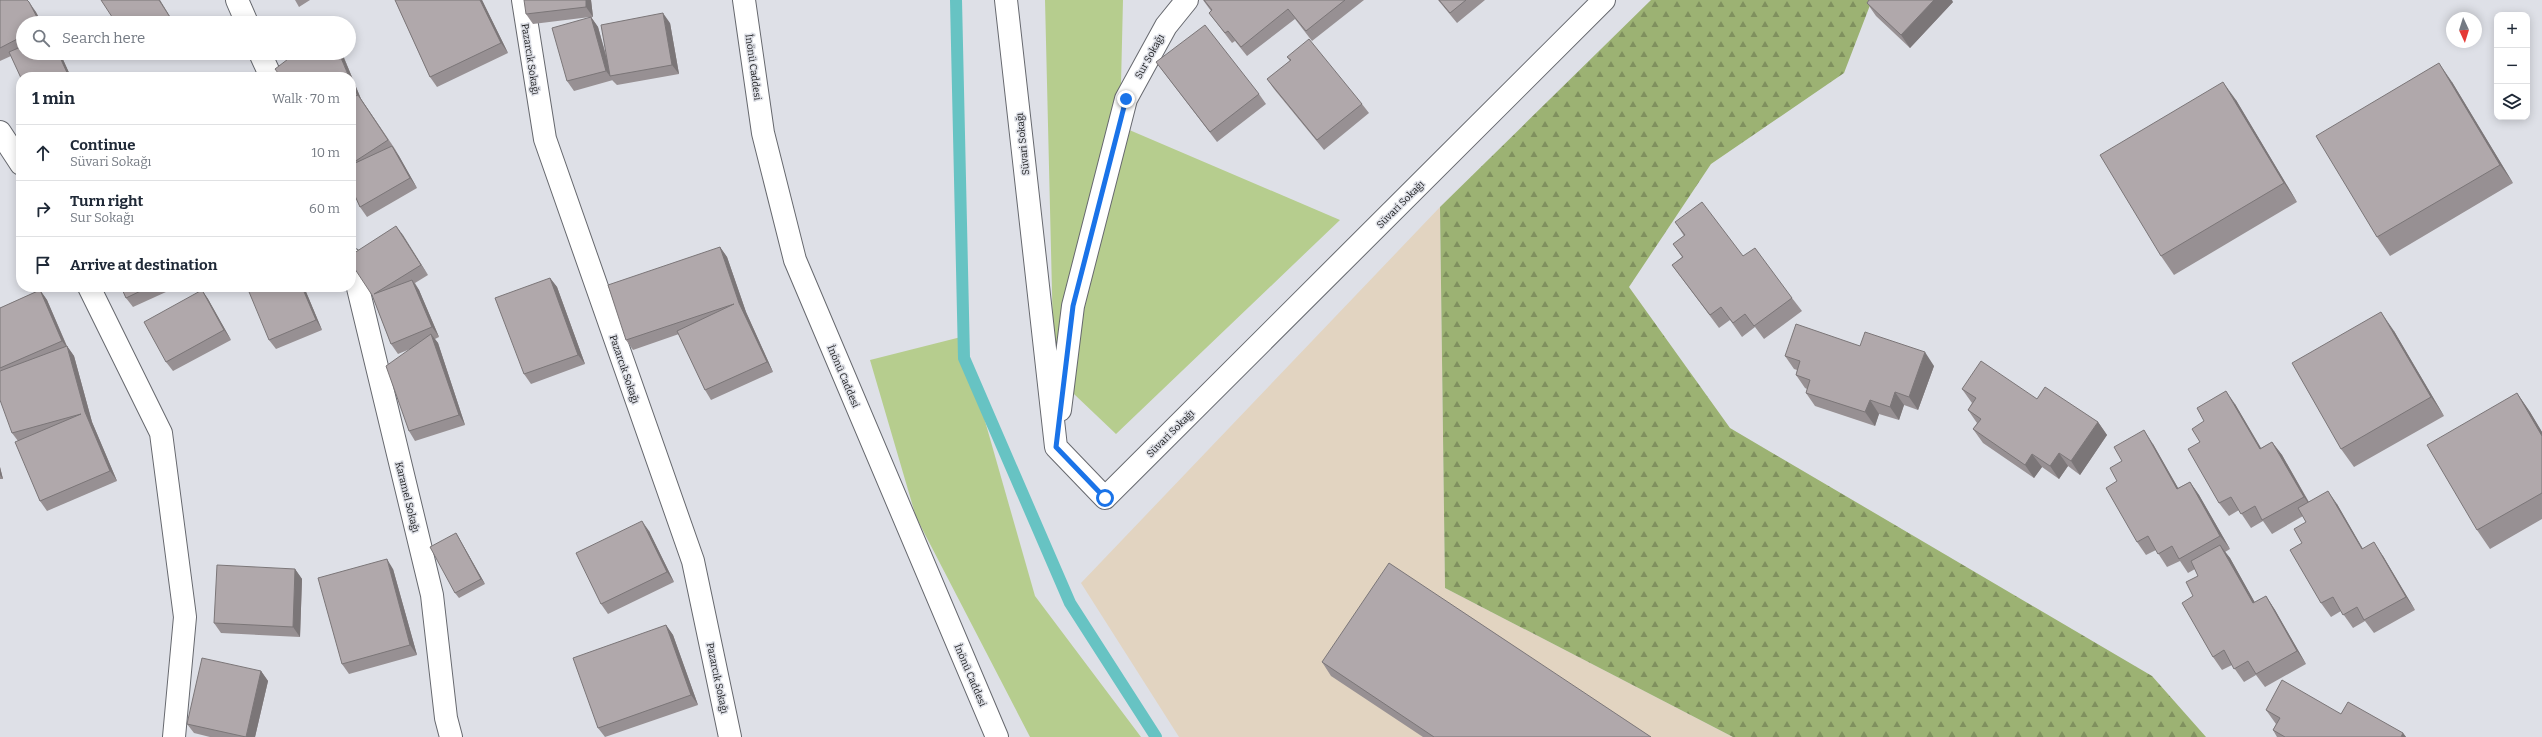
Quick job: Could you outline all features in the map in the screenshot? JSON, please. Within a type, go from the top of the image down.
[{"type":"street","points":[[237,0],[244,16]]},
{"type":"street","name":"Pazarcık Sokağı","points":[[523,0],[544,139],[693,562],[730,737]]},
{"type":"street","name":"İnönü Caddesi","points":[[744,0],[763,132],[795,260],[997,737]]},
{"type":"street","name":"Süvari Sokağı","points":[[1006,0],[1056,447],[1105,498],[1604,0]]},
{"type":"street","name":"Sur Sokağı","points":[[1056,447],[1073,306],[1126,99],[1166,26],[1187,0]]},
{"type":"street","points":[[263,60],[269,72]]},
{"type":"street","points":[[0,132],[16,156]]},
{"type":"street","name":"Karamel Sokağı","points":[[356,281],[432,595],[446,718],[451,737]]},
{"type":"street","points":[[91,292],[161,433],[185,618],[174,737]]},
{"type":"shaded area","points":[[1440,207],[1445,588],[1733,737],[1179,737],[1081,583]]},
{"type":"green space","points":[[1045,0],[1123,0],[1120,126],[1340,220],[1116,434],[1054,375]]},
{"type":"green space","points":[[1651,0],[1872,0],[1844,73],[1711,164],[1629,287],[1730,428],[2152,676],[2206,737],[1733,737],[1445,588],[1440,207]]},
{"type":"green space","points":[[961,337],[1035,596],[1141,737],[1030,737],[916,517],[870,360]]},
{"type":"building","points":[[0,0],[27,0],[36,16],[16,16],[16,40],[0,48]]},
{"type":"building","points":[[101,0],[159,0],[169,16],[111,16]]},
{"type":"building","points":[[395,0],[480,0],[501,43],[430,77]]},
{"type":"building","points":[[524,0],[586,0],[586,7],[526,14]]},
{"type":"building","points":[[1204,0],[1345,0],[1306,31],[1288,9],[1241,47],[1228,31],[1225,33],[1209,13],[1212,10]]},
{"type":"building","points":[[1439,0],[1466,0],[1450,13]]},
{"type":"building","points":[[1869,0],[1934,0],[1901,35],[1867,3]]},
{"type":"building","points":[[663,13],[672,65],[610,76],[601,25]]},
{"type":"building","points":[[591,17],[606,71],[567,81],[552,28]]},
{"type":"building","points":[[1205,25],[1259,94],[1210,132],[1156,62]]},
{"type":"building","points":[[1309,39],[1362,104],[1317,140],[1267,79],[1291,60],[1287,57]]},
{"type":"building","points":[[16,49],[16,60],[61,60],[67,72],[18,72],[9,52]]},
{"type":"building","points":[[287,60],[342,60],[347,72],[277,72],[275,69]]},
{"type":"building","points":[[2439,63],[2500,165],[2377,237],[2316,136]]},
{"type":"building","points":[[2223,82],[2284,183],[2161,256],[2100,155]]},
{"type":"building","points":[[358,95],[388,140],[356,161],[356,96]]},
{"type":"building","points":[[392,146],[410,178],[360,207],[356,198],[356,163]]},
{"type":"building","points":[[1702,202],[1743,256],[1755,248],[1792,298],[1754,326],[1745,314],[1733,323],[1721,307],[1710,315],[1672,265],[1683,257],[1673,244],[1685,235],[1675,222]]},
{"type":"building","points":[[396,226],[421,265],[374,294],[412,280],[432,327],[391,344],[372,295],[356,271],[356,252]]},
{"type":"building","points":[[720,247],[739,303],[767,362],[705,390],[677,331],[734,304],[626,340],[608,285]]},
{"type":"building","points":[[550,278],[578,355],[524,374],[495,298]]},
{"type":"building","points":[[36,292],[41,292],[62,341],[0,368],[0,308]]},
{"type":"building","points":[[123,292],[139,292],[126,298]]},
{"type":"building","points":[[198,292],[203,292],[224,330],[166,362],[144,322]]},
{"type":"building","points":[[249,292],[304,292],[316,320],[269,340]]},
{"type":"building","points":[[2381,312],[2431,397],[2341,449],[2292,363]]},
{"type":"building","points":[[1796,324],[1860,346],[1865,332],[1925,352],[1909,397],[1895,392],[1890,407],[1870,400],[1865,412],[1806,393],[1810,380],[1796,375],[1800,361],[1785,356]]},
{"type":"building","points":[[431,334],[459,415],[409,431],[386,366]]},
{"type":"building","points":[[67,346],[85,412],[110,471],[40,501],[15,442],[81,414],[12,433],[0,400],[0,371]]},
{"type":"building","points":[[1981,361],[2037,399],[2045,387],[2098,422],[2071,461],[2059,453],[2050,466],[2032,454],[2025,465],[1973,429],[1981,419],[1968,410],[1976,398],[1962,389]]},
{"type":"building","points":[[2226,391],[2260,449],[2272,442],[2304,497],[2262,520],[2255,506],[2241,514],[2231,497],[2219,503],[2188,449],[2200,442],[2192,429],[2204,421],[2197,408]]},
{"type":"building","points":[[2517,393],[2542,436],[2542,493],[2477,530],[2427,445]]},
{"type":"building","points":[[2144,430],[2177,489],[2190,482],[2220,536],[2179,559],[2172,546],[2158,554],[2148,536],[2137,542],[2106,488],[2117,481],[2110,468],[2122,461],[2114,447]]},
{"type":"building","points":[[2328,491],[2362,549],[2374,542],[2406,597],[2364,620],[2357,607],[2343,615],[2333,597],[2321,603],[2290,550],[2302,543],[2294,529],[2306,522],[2298,508]]},
{"type":"building","points":[[642,521],[667,572],[601,604],[576,553]]},
{"type":"building","points":[[456,533],[481,579],[455,593],[430,547]]},
{"type":"building","points":[[2220,545],[2253,603],[2266,596],[2297,651],[2256,674],[2248,661],[2234,669],[2224,650],[2213,657],[2182,603],[2193,596],[2186,582],[2198,576],[2191,561]]},
{"type":"building","points":[[387,559],[410,645],[342,664],[318,578]]},
{"type":"building","points":[[1389,563],[1651,737],[1434,737],[1322,662]]},
{"type":"building","points":[[217,565],[295,569],[293,627],[214,623]]},
{"type":"building","points":[[666,625],[691,695],[598,728],[573,658]]},
{"type":"building","points":[[202,658],[261,671],[246,737],[187,724]]},
{"type":"building","points":[[2282,680],[2341,714],[2348,702],[2403,733],[2401,737],[2285,737],[2273,730],[2280,718],[2266,710]]},
{"type":"waterway","points":[[956,0],[964,358],[1070,603],[1156,737]]},
{"type":"route","points":[[1105,498],[1056,447],[1073,306],[1126,99]]}]
